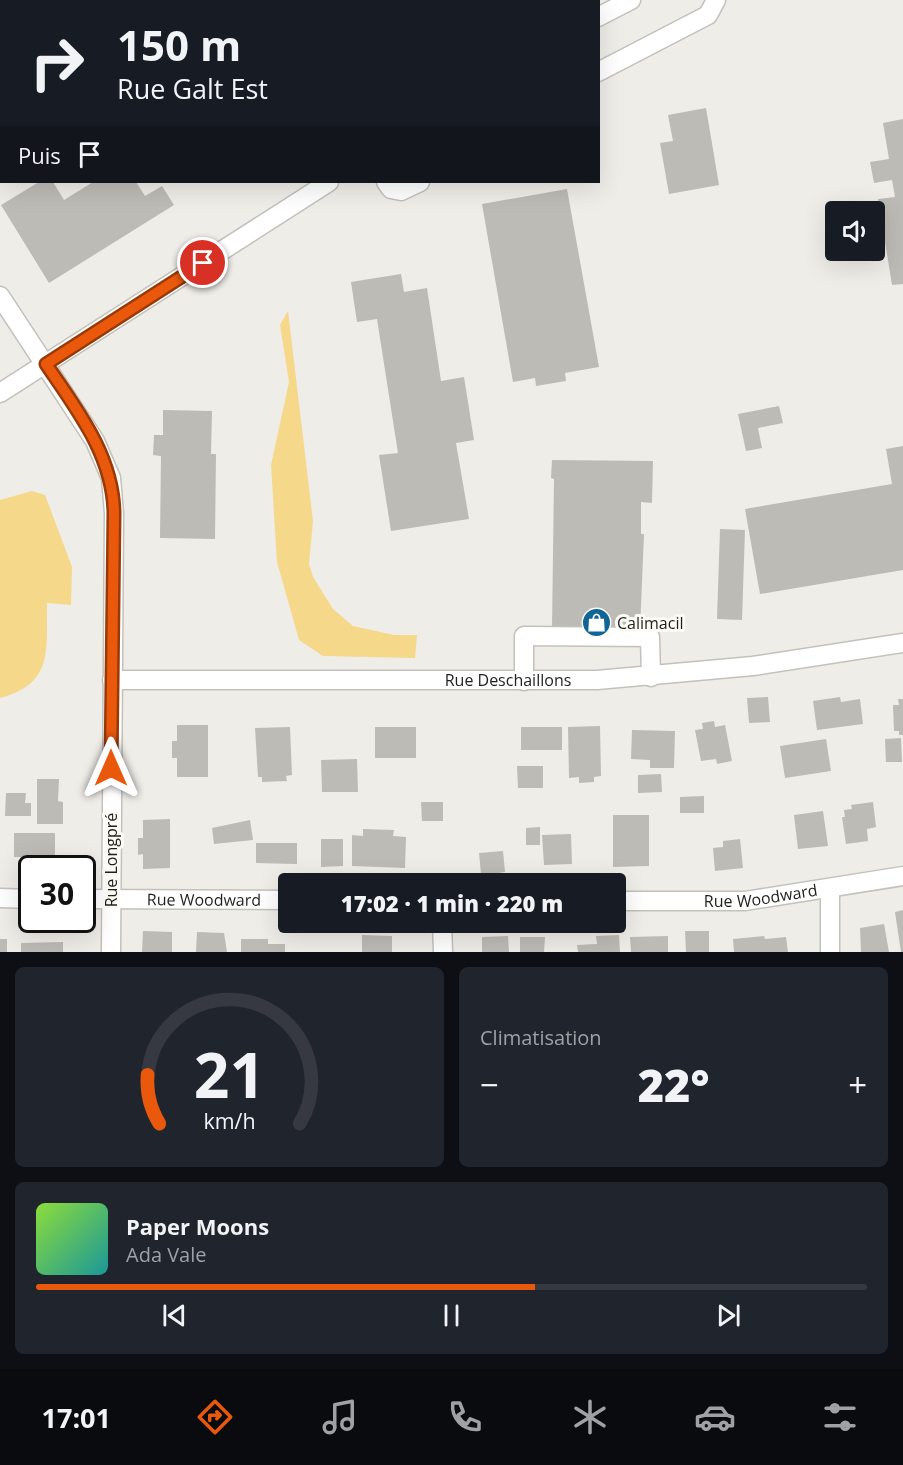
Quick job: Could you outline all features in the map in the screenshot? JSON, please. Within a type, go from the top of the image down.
[{"type":"street","points":[[600,16],[631,0]]},
{"type":"street","points":[[600,71],[708,15],[716,0]]},
{"type":"street","points":[[0,393],[327,183]]},
{"type":"street","points":[[387,183],[391,189],[402,191],[418,183]]},
{"type":"street","name":"Rue Longpré","points":[[0,296],[95,441],[111,478],[114,513],[111,952]]},
{"type":"street","points":[[524,681],[524,636],[650,637],[651,677]]},
{"type":"street","name":"Rue Deschaillons","points":[[112,680],[524,681],[651,677],[753,666],[903,643]]},
{"type":"street","name":"Rue Woodward","points":[[626,901],[745,901],[903,876]]},
{"type":"street","points":[[830,889],[830,952]]},
{"type":"street","points":[[0,898],[18,898]]},
{"type":"street","name":"Rue Woodward","points":[[96,899],[278,900]]},
{"type":"street","points":[[442,933],[442,952]]},
{"type":"shaded area","points":[[288,311],[313,521],[309,564],[313,577],[333,609],[353,626],[394,635],[417,635],[415,658],[323,656],[299,640],[277,562],[271,465],[289,382],[280,325]]},
{"type":"shaded area","points":[[32,491],[45,495],[72,567],[71,605],[47,603],[46,649],[39,674],[18,692],[0,698],[0,500]]},
{"type":"building","points":[[706,108],[719,185],[669,194],[660,143],[673,141],[668,115]]},
{"type":"building","points":[[903,119],[903,284],[892,285],[885,242],[885,201],[878,201],[878,199],[895,197],[892,180],[874,183],[870,162],[889,159],[883,123]]},
{"type":"building","points":[[37,183],[54,183],[64,200],[91,183],[137,183],[145,196],[162,186],[174,205],[49,283],[1,205]]},
{"type":"building","points":[[567,189],[599,367],[565,373],[566,381],[536,386],[535,378],[513,382],[482,204]]},
{"type":"building","points":[[401,274],[404,292],[427,288],[441,381],[464,377],[474,440],[456,443],[469,519],[391,531],[379,455],[398,453],[377,319],[357,322],[351,282]]},
{"type":"building","points":[[779,406],[783,423],[758,428],[762,448],[746,451],[738,414]]},
{"type":"building","points":[[163,410],[212,411],[211,454],[216,454],[215,539],[160,538],[161,456],[153,455],[154,435],[163,435]]},
{"type":"building","points":[[903,446],[903,570],[760,594],[745,509],[892,484],[886,449]]},
{"type":"building","points":[[552,460],[653,461],[652,503],[641,502],[641,534],[644,534],[640,630],[552,629],[554,479],[551,478]]},
{"type":"building","points":[[720,529],[745,530],[742,620],[717,619]]},
{"type":"building","points":[[768,697],[770,722],[749,723],[747,698]]},
{"type":"building","points":[[840,697],[841,702],[860,699],[863,724],[817,730],[813,701]]},
{"type":"building","points":[[898,699],[903,699],[903,735],[899,735],[899,731],[894,731],[893,705],[899,705]]},
{"type":"building","points":[[714,721],[715,727],[725,725],[732,761],[717,764],[716,759],[701,761],[695,730],[703,729],[702,723]]},
{"type":"building","points":[[177,725],[208,725],[208,777],[177,777],[177,758],[172,758],[172,741],[177,741]]},
{"type":"building","points":[[600,726],[601,776],[594,777],[594,782],[579,783],[579,777],[569,778],[568,727]]},
{"type":"building","points":[[290,727],[292,775],[286,776],[287,781],[262,782],[262,777],[258,777],[255,728]]},
{"type":"building","points":[[375,727],[416,727],[416,758],[375,758]]},
{"type":"building","points":[[521,727],[562,727],[562,750],[521,750]]},
{"type":"building","points":[[632,730],[675,731],[674,768],[650,768],[650,760],[631,759]]},
{"type":"building","points":[[901,738],[902,762],[886,762],[885,739]]},
{"type":"building","points":[[826,739],[831,771],[785,778],[780,746]]},
{"type":"building","points":[[357,759],[358,792],[322,792],[321,760]]},
{"type":"building","points":[[517,766],[543,766],[543,788],[518,788]]},
{"type":"building","points":[[661,774],[662,792],[638,793],[638,775]]},
{"type":"building","points":[[37,779],[59,779],[58,801],[63,802],[63,824],[37,824]]},
{"type":"building","points":[[6,793],[26,793],[25,803],[31,803],[31,816],[5,816]]},
{"type":"building","points":[[704,796],[704,813],[680,813],[680,797]]},
{"type":"building","points":[[421,802],[443,802],[443,821],[422,821]]},
{"type":"building","points":[[873,802],[876,827],[867,829],[868,841],[846,844],[842,817],[845,817],[844,810],[852,809],[851,805]]},
{"type":"building","points":[[823,811],[828,846],[798,849],[794,815]]},
{"type":"building","points":[[613,815],[649,815],[649,866],[613,867]]},
{"type":"building","points":[[170,819],[170,868],[143,869],[143,854],[138,855],[138,838],[143,838],[143,820]]},
{"type":"building","points":[[250,820],[253,840],[214,844],[212,828]]},
{"type":"building","points":[[540,827],[540,845],[526,845],[526,828]]},
{"type":"building","points":[[363,829],[394,830],[393,836],[406,837],[405,868],[352,866],[352,835],[363,836]]},
{"type":"building","points":[[14,833],[55,833],[55,855],[18,855],[14,857]]},
{"type":"building","points":[[571,834],[572,864],[544,865],[542,835]]},
{"type":"building","points":[[321,839],[343,839],[343,866],[321,867]]},
{"type":"building","points":[[740,839],[743,868],[715,871],[713,848],[723,847],[723,841]]},
{"type":"building","points":[[256,843],[297,843],[297,864],[256,863]]},
{"type":"building","points":[[503,851],[505,872],[481,873],[479,853]]},
{"type":"building","points":[[903,910],[903,952],[901,952],[895,912]]},
{"type":"building","points":[[884,924],[889,952],[861,952],[860,928]]},
{"type":"building","points":[[143,931],[172,932],[172,952],[142,952]]},
{"type":"building","points":[[685,931],[709,931],[709,952],[686,952]]},
{"type":"building","points":[[197,932],[224,933],[227,952],[196,952]]},
{"type":"building","points":[[362,935],[392,936],[392,952],[362,952]]},
{"type":"building","points":[[619,935],[620,952],[578,952],[577,945],[597,944],[596,936]]},
{"type":"building","points":[[508,936],[509,952],[482,952],[482,937]]},
{"type":"building","points":[[668,936],[668,952],[631,952],[630,937]]},
{"type":"building","points":[[764,936],[765,939],[786,937],[788,952],[734,952],[733,939]]},
{"type":"building","points":[[520,937],[545,937],[544,952],[520,952]]},
{"type":"building","points":[[0,939],[7,939],[7,952],[0,952]]},
{"type":"building","points":[[241,939],[268,939],[268,944],[285,944],[285,952],[241,952]]},
{"type":"building","points":[[63,942],[63,952],[21,952],[21,943]]},
{"type":"place","name":"Calimacil","points":[[596,623]]},
{"type":"route","points":[[111,768],[114,494],[105,460],[46,364],[203,263]]}]
